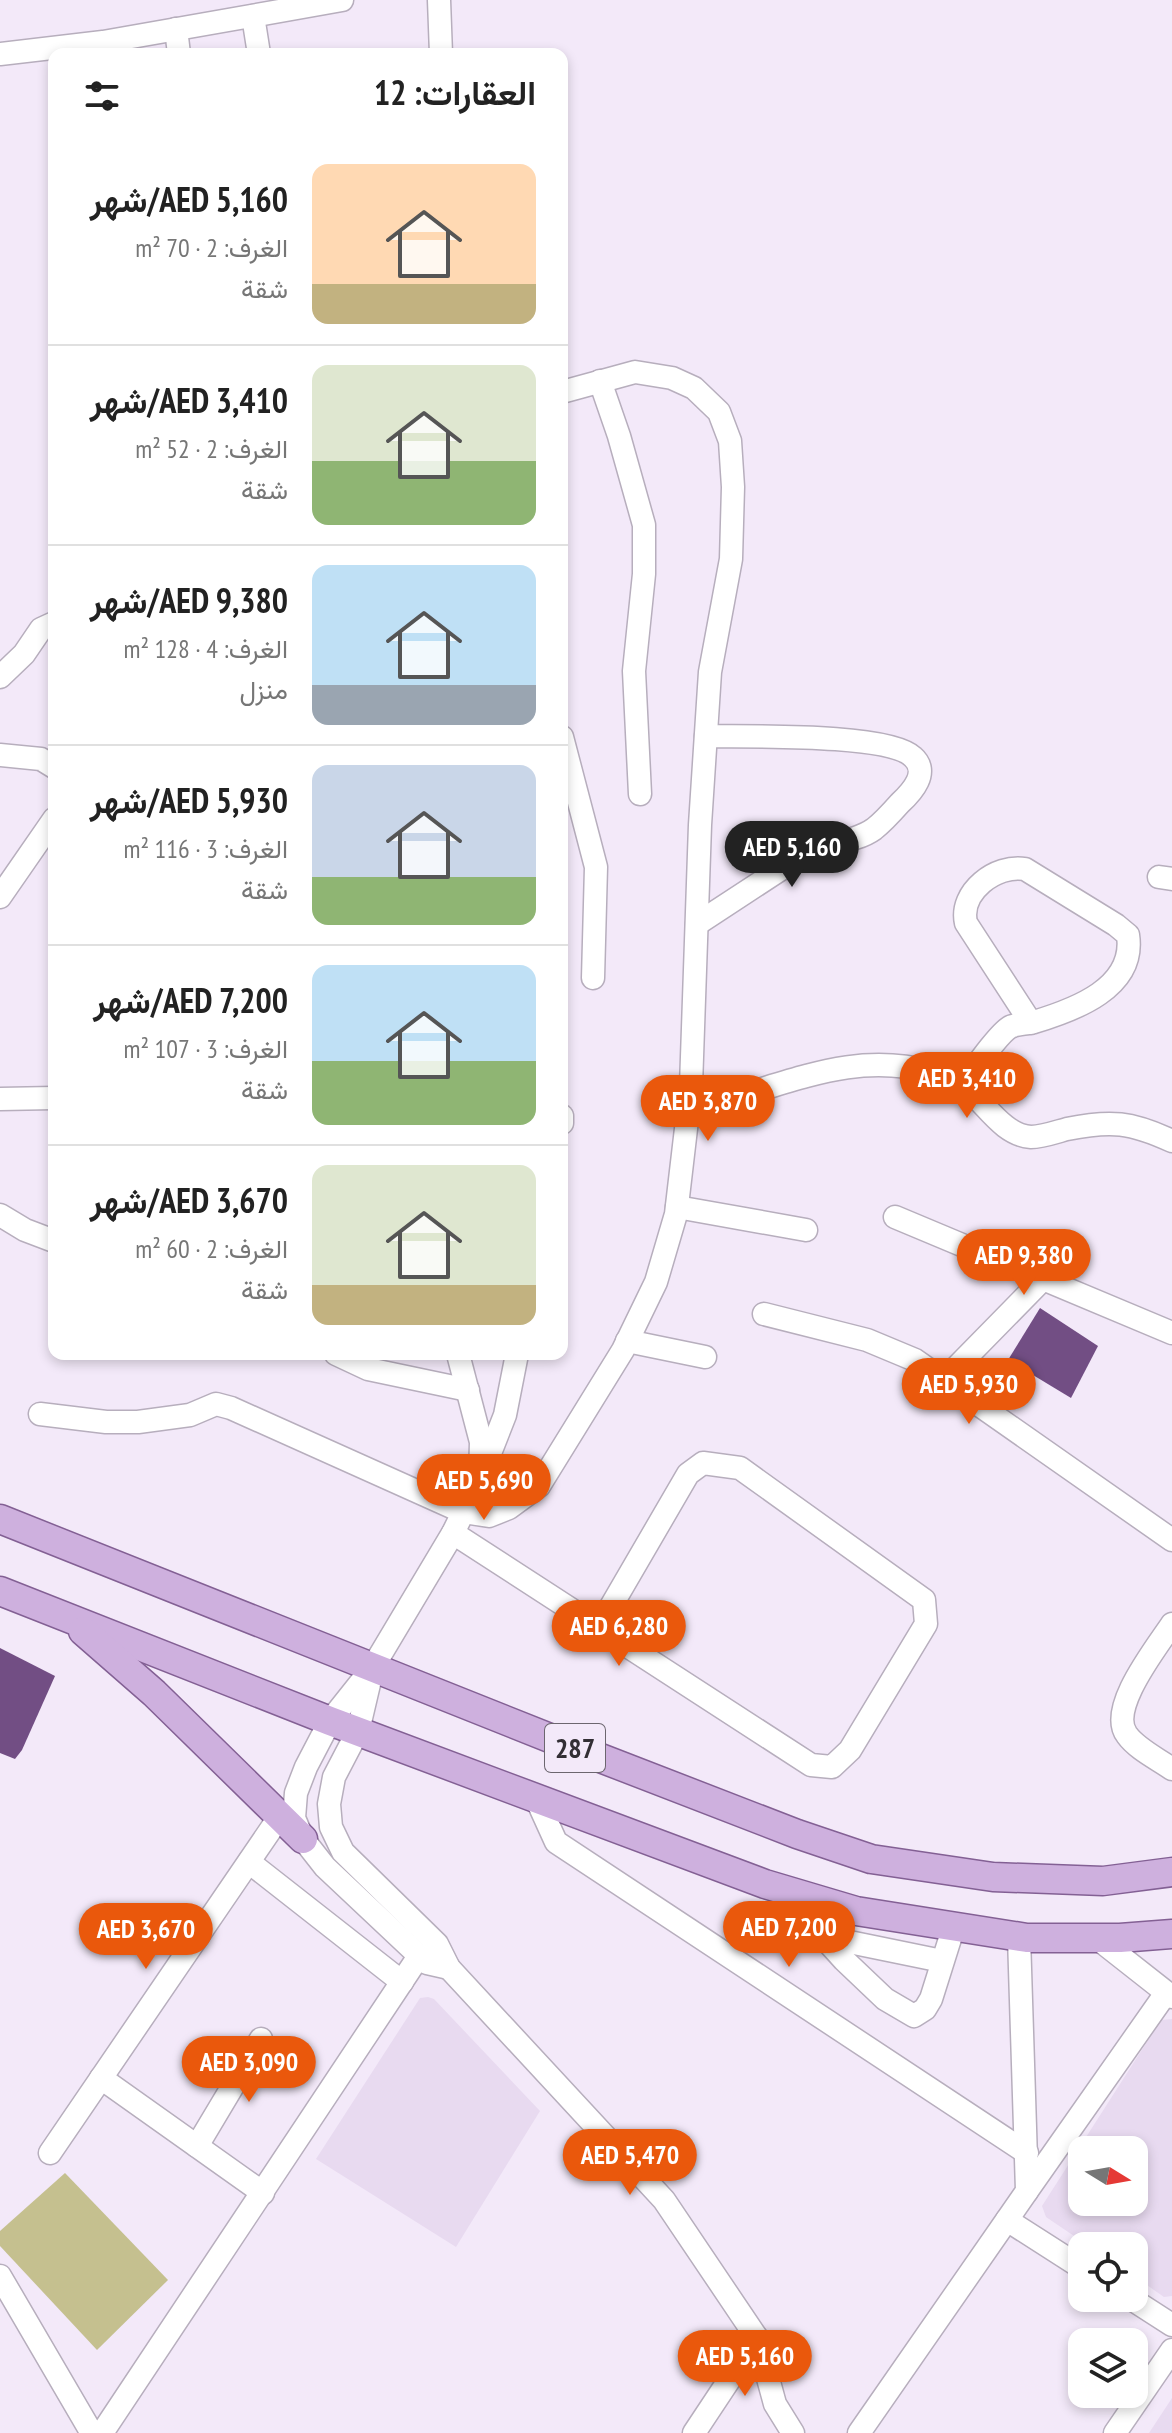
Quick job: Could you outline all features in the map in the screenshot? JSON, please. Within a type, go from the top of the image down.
[{"type":"main road","name":"287","points":[[0,1519],[797,1834],[871,1859],[993,1877],[1103,1881],[1172,1872]]},
{"type":"main road","name":"287","points":[[0,1591],[330,1721],[779,1888],[856,1911],[1019,1937],[1097,1938],[1172,1934]]},
{"type":"main road","points":[[67,1617],[154,1693],[303,1839]]},
{"type":"street","points":[[104,48],[176,29],[342,0]]},
{"type":"street","points":[[439,0],[441,48]]},
{"type":"street","points":[[253,16],[258,48]]},
{"type":"street","points":[[176,29],[178,48]]},
{"type":"street","points":[[0,54],[48,51]]},
{"type":"street","points":[[40,1414],[106,1422],[138,1422],[190,1415],[216,1404],[463,1512],[489,1516],[509,1508],[539,1486],[627,1341],[656,1282],[677,1207],[691,1086],[710,672],[731,559],[733,487],[730,441],[719,412],[694,388],[672,378],[635,372],[568,390]]},
{"type":"street","points":[[600,381],[644,525],[644,574],[634,671],[640,794]]},
{"type":"street","points":[[0,677],[24,654],[41,629],[48,626]]},
{"type":"street","points":[[697,924],[810,850],[850,840],[873,830],[913,791],[920,776],[919,764],[909,753],[874,744],[818,738],[706,736]]},
{"type":"street","points":[[0,755],[41,759],[48,763]]},
{"type":"street","points":[[568,760],[596,867],[593,978]]},
{"type":"street","points":[[0,897],[48,828]]},
{"type":"street","points":[[963,1084],[1009,1028],[1031,1023],[1100,995],[1127,960],[1130,946],[1128,935],[1116,925],[1025,869],[1013,866],[983,881],[966,901],[964,914],[966,923],[1031,1023]]},
{"type":"street","points":[[759,1090],[830,1068],[871,1064],[917,1068],[963,1084],[1006,1126],[1030,1137],[1091,1124],[1118,1122],[1172,1141]]},
{"type":"street","points":[[0,1099],[48,1098]]},
{"type":"street","points":[[677,1207],[806,1230]]},
{"type":"street","points":[[0,1215],[48,1239]]},
{"type":"street","points":[[895,1217],[1172,1333]]},
{"type":"street","points":[[944,1380],[1043,1279]]},
{"type":"street","points":[[764,1314],[867,1340],[915,1360],[1172,1540]]},
{"type":"street","points":[[627,1341],[705,1357]]},
{"type":"street","points":[[349,1360],[368,1369],[468,1390]]},
{"type":"street","points":[[460,1360],[481,1442],[480,1478]]},
{"type":"street","points":[[449,1968],[427,1963],[325,1867],[303,1839],[294,1818],[296,1793],[330,1721],[373,1667],[453,1533],[480,1478],[505,1415],[516,1360]]},
{"type":"street","points":[[453,1533],[811,1765],[832,1767],[850,1750],[926,1624],[927,1615],[924,1600],[740,1468],[703,1463],[688,1474],[599,1627]]},
{"type":"street","points":[[1172,1624],[1133,1685],[1121,1713],[1122,1728],[1128,1738],[1172,1769]]},
{"type":"street","points":[[373,1667],[358,1731],[334,1777],[329,1804],[331,1827],[343,1852],[437,1944],[449,1968],[664,2200],[757,2338],[775,2404],[793,2433]]},
{"type":"street","points":[[536,1798],[556,1842],[1027,2153]]},
{"type":"street","points":[[50,2153],[280,1816]]},
{"type":"street","points":[[249,1862],[402,1982]]},
{"type":"street","points":[[779,1888],[820,1936],[885,1999],[914,2016],[925,2009],[931,1999],[954,1926]]},
{"type":"street","points":[[820,1936],[942,1961]]},
{"type":"street","points":[[1019,1937],[1027,2191]]},
{"type":"street","points":[[859,2433],[1027,2191],[1169,1995],[1097,1938]]},
{"type":"street","points":[[102,2433],[419,1956]]},
{"type":"street","points":[[197,2146],[261,2039]]},
{"type":"street","points":[[101,2078],[263,2193]]},
{"type":"street","points":[[1007,2220],[1068,2259]]},
{"type":"street","points":[[0,2276],[90,2430],[95,2433]]},
{"type":"street","points":[[1148,2310],[1172,2325]]},
{"type":"street","points":[[694,2433],[757,2338]]},
{"type":"street","points":[[1115,2433],[1172,2350]]},
{"type":"shaded area","points":[[420,1998],[434,1999],[540,2111],[456,2247],[316,2159]]},
{"type":"shaded area","points":[[1172,2019],[1172,2296],[1164,2297],[1148,2286],[1148,2232],[1068,2232],[1046,2217],[1042,2206],[1068,2165],[1068,2216],[1148,2216],[1148,2136],[1087,2136],[1161,2020]]},
{"type":"shaded area","points":[[65,2173],[168,2280],[97,2350],[0,2246],[0,2231]]},
{"type":"shaded area","points":[[1172,2398],[1172,2433],[1149,2433]]},
{"type":"building","points":[[1040,1308],[1098,1346],[1071,1398],[1008,1360]]},
{"type":"building","points":[[0,1648],[55,1676],[15,1759],[0,1753]]}]
